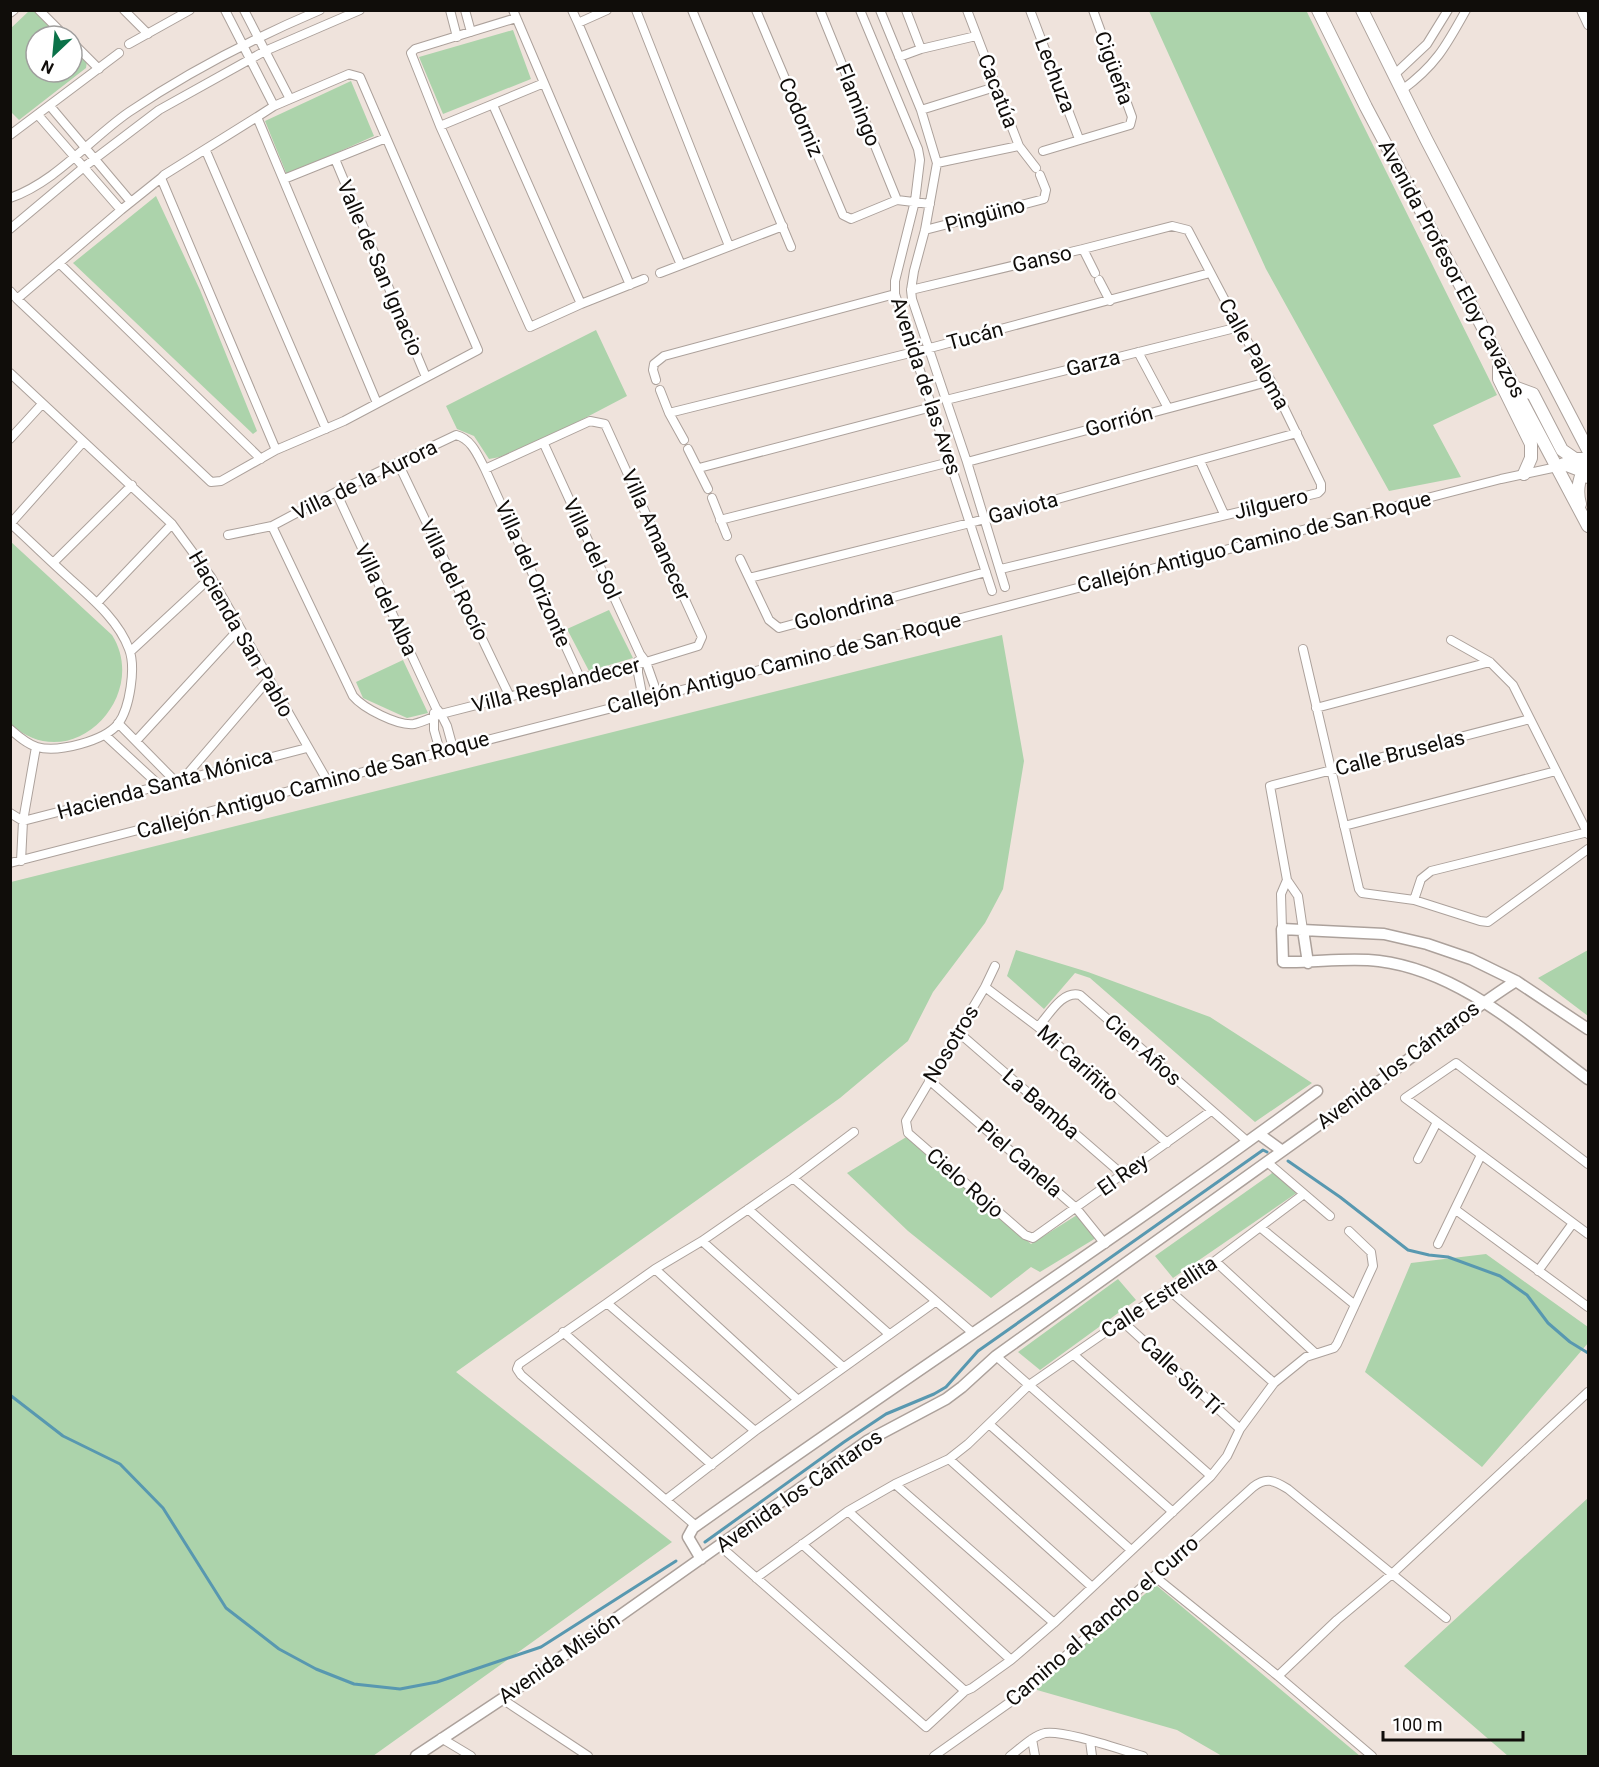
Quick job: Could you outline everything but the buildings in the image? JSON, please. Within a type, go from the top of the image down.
[{"type":"main road","name":"Avenida Profesor Eloy Cavazos","points":[[1318,10],[1366,107],[1588,526]]},
{"type":"main road","name":"Avenida Profesor Eloy Cavazos","points":[[1362,10],[1426,139],[1588,450]]},
{"type":"main road","points":[[1499,358],[1499,379],[1531,444],[1531,458],[1524,474]]},
{"type":"main road","points":[[1514,387],[1533,394],[1562,450],[1575,459],[1588,459]]},
{"type":"main road","points":[[1574,423],[1588,435]]},
{"type":"main road","points":[[1557,467],[1564,464],[1586,471],[1578,496],[1581,509]]},
{"type":"main road","points":[[1581,509],[1583,495],[1588,493]]},
{"type":"street","points":[[39,10],[54,24]]},
{"type":"street","points":[[124,10],[148,34]]},
{"type":"street","points":[[129,44],[190,10]]},
{"type":"street","points":[[225,10],[274,106]]},
{"type":"street","points":[[244,10],[290,99]]},
{"type":"street","points":[[10,198],[22,194],[46,178],[128,113],[190,74],[320,10]]},
{"type":"street","points":[[10,229],[84,167],[159,110],[265,51],[360,10]]},
{"type":"street","points":[[450,10],[457,37]]},
{"type":"street","points":[[465,10],[471,32]]},
{"type":"street","points":[[572,10],[681,265]]},
{"type":"street","points":[[578,23],[607,10]]},
{"type":"street","points":[[636,10],[729,246]]},
{"type":"street","points":[[692,10],[791,247]]},
{"type":"street","name":"Codorniz","points":[[756,10],[843,215],[850,219],[897,200]]},
{"type":"street","name":"Flamingo","points":[[820,10],[897,200]]},
{"type":"street","name":"Avenida de las Aves","points":[[860,10],[918,149],[920,160],[915,201],[895,281],[897,305],[992,591]]},
{"type":"street","name":"Avenida de las Aves","points":[[880,10],[921,110],[937,163],[911,291],[985,518],[1005,587]]},
{"type":"street","points":[[906,10],[921,49]]},
{"type":"street","name":"Cacatúa","points":[[967,10],[1019,146],[1038,171],[1046,190],[1044,200]]},
{"type":"street","name":"Lechuza","points":[[1030,10],[1079,139]]},
{"type":"street","name":"Cigüeña","points":[[1079,139],[1130,125],[1132,117],[1093,10]]},
{"type":"street","points":[[1394,75],[1427,44],[1448,10]]},
{"type":"street","points":[[1581,10],[1588,25]]},
{"type":"street","points":[[1402,90],[1424,73],[1436,59],[1449,41],[1465,11]]},
{"type":"street","points":[[630,285],[515,14],[457,37],[415,49],[411,53],[440,126],[530,327],[581,304],[630,285],[644,279]]},
{"type":"street","points":[[899,57],[921,49],[976,36]]},
{"type":"street","points":[[12,131],[38,115],[119,53]]},
{"type":"street","points":[[84,54],[99,69]]},
{"type":"street","points":[[10,291],[17,299],[211,482],[221,481],[276,450],[326,429],[478,350],[360,77],[349,74],[274,106],[161,178],[17,299]]},
{"type":"street","points":[[440,126],[544,83]]},
{"type":"street","points":[[921,110],[995,87]]},
{"type":"street","points":[[493,105],[581,304]]},
{"type":"street","points":[[50,106],[131,202]]},
{"type":"street","points":[[38,115],[121,210]]},
{"type":"street","points":[[257,117],[377,403]]},
{"type":"street","points":[[284,179],[386,138]]},
{"type":"street","points":[[1043,151],[1079,139]]},
{"type":"street","points":[[937,163],[1019,146]]},
{"type":"street","points":[[206,150],[326,429]]},
{"type":"street","name":"Valle de San Ignacio","points":[[335,159],[426,377]]},
{"type":"street","points":[[161,178],[276,450]]},
{"type":"street","points":[[897,200],[930,204]]},
{"type":"street","name":"Pingüino","points":[[925,230],[1044,200]]},
{"type":"street","points":[[660,273],[783,226]]},
{"type":"street","name":"Ganso","points":[[911,291],[1172,226]]},
{"type":"street","name":"Calle Paloma","points":[[1172,226],[1188,231],[1239,327],[1271,381],[1321,484],[1321,490],[1318,493]]},
{"type":"street","points":[[1083,249],[1110,301]]},
{"type":"street","points":[[59,263],[261,459]]},
{"type":"street","name":"Tucán","points":[[669,413],[930,348],[1210,273]]},
{"type":"street","points":[[656,380],[654,364],[664,356],[895,294]]},
{"type":"street","name":"Garza","points":[[946,400],[1239,327]]},
{"type":"street","points":[[1138,352],[1168,408]]},
{"type":"street","name":"Hacienda San Pablo","points":[[10,374],[172,524],[211,577],[328,782]]},
{"type":"street","name":"Gorrión","points":[[967,462],[1271,381]]},
{"type":"street","points":[[660,390],[669,413],[699,468],[727,536]]},
{"type":"street","points":[[10,440],[42,404]]},
{"type":"street","points":[[699,468],[932,407]]},
{"type":"street","name":"Villa Amanecer","points":[[544,444],[590,421],[605,424],[702,637],[698,646]]},
{"type":"street","name":"Gaviota","points":[[749,578],[970,523],[1297,433]]},
{"type":"street","name":"Villa de la Aurora","points":[[228,535],[272,526],[336,492],[456,435],[468,439],[485,469]]},
{"type":"street","points":[[10,729],[36,747],[76,746],[105,735],[118,723],[133,679],[130,651],[116,625],[96,603],[11,523],[82,442]]},
{"type":"street","points":[[485,469],[544,444]]},
{"type":"street","name":"Villa del Sol","points":[[544,444],[640,654],[643,699]]},
{"type":"street","points":[[1001,569],[1224,514],[1200,461]]},
{"type":"street","points":[[720,520],[950,462]]},
{"type":"street","name":"Villa del Rocío","points":[[398,463],[510,697]]},
{"type":"street","name":"Callejón Antiguo Camino de San Roque","points":[[10,863],[643,699],[1557,467]]},
{"type":"street","name":"Villa del Orizonte","points":[[485,469],[580,678]]},
{"type":"street","points":[[53,562],[132,485]]},
{"type":"street","name":"Villa del Alba","points":[[336,492],[453,748]]},
{"type":"street","name":"Jilguero","points":[[1224,514],[1318,493]]},
{"type":"street","points":[[96,603],[172,524]]},
{"type":"street","name":"Villa Resplandecer","points":[[272,526],[353,696],[366,708],[394,720],[413,724],[437,713],[510,697],[698,646]]},
{"type":"street","name":"Golondrina","points":[[740,559],[769,620],[779,627],[986,572]]},
{"type":"street","points":[[130,651],[211,577]]},
{"type":"street","points":[[136,741],[239,629]]},
{"type":"street","points":[[1414,900],[1421,879],[1431,871],[1588,833],[1513,685],[1490,662],[1451,640]]},
{"type":"street","points":[[1303,650],[1359,889],[1362,893],[1414,900],[1480,921],[1488,921],[1588,849]]},
{"type":"street","points":[[1316,708],[1490,662]]},
{"type":"street","name":"Villa del Sol","points":[[642,663],[658,696]]},
{"type":"street","points":[[118,723],[180,779],[269,679]]},
{"type":"street","name":"Villa del Alba","points":[[437,713],[434,729],[440,751]]},
{"type":"street","name":"Calle Bruselas","points":[[1287,880],[1270,786],[1530,719]]},
{"type":"street","points":[[105,735],[159,785]]},
{"type":"street","points":[[21,861],[23,821],[36,747]]},
{"type":"street","name":"Hacienda Santa Mónica","points":[[23,821],[307,747]]},
{"type":"street","points":[[1344,826],[1556,771]]},
{"type":"street","points":[[10,813],[23,821]]},
{"type":"street","points":[[1287,880],[1281,894],[1283,962],[1380,961],[1423,972],[1452,984],[1484,1002],[1588,1079]]},
{"type":"street","points":[[1287,880],[1298,896],[1308,963]]},
{"type":"street","points":[[1282,929],[1384,934],[1471,959],[1516,981],[1588,1029]]},
{"type":"street","name":"Nosotros","points":[[906,1121],[995,966]]},
{"type":"street","name":"Avenida los Cántaros","points":[[1317,1091],[1105,1244],[696,1526],[688,1538],[701,1559],[867,1441],[946,1399],[996,1356],[1281,1150],[1363,1094],[1484,1002],[1516,981]]},
{"type":"street","name":"Mi Cariñito","points":[[985,987],[1038,1027],[1167,1143]]},
{"type":"street","name":"Cien Años","points":[[1038,1027],[1065,997],[1074,993],[1080,995],[1248,1142]]},
{"type":"street","name":"La Bamba","points":[[958,1032],[1123,1175]]},
{"type":"street","points":[[1588,1164],[1456,1063],[1405,1098],[1588,1234]]},
{"type":"street","name":"Piel Canela","points":[[930,1080],[1077,1208],[1105,1244]]},
{"type":"street","name":"El Rey","points":[[1033,1238],[1211,1111]]},
{"type":"street","name":"Cielo Rojo","points":[[906,1121],[908,1133],[1025,1235],[1033,1238]]},
{"type":"street","points":[[1418,1158],[1437,1122]]},
{"type":"street","points":[[696,1526],[521,1376],[517,1369],[519,1364],[655,1269],[702,1241],[793,1178],[854,1132]]},
{"type":"street","points":[[1259,1134],[1281,1150]]},
{"type":"street","points":[[1438,1244],[1481,1155]]},
{"type":"street","points":[[1267,1162],[1330,1216]]},
{"type":"street","points":[[793,1178],[973,1333]]},
{"type":"street","name":"Calle Estrellita","points":[[756,1578],[848,1511],[895,1484],[949,1459],[1029,1385],[1168,1289],[1215,1261],[1304,1194]]},
{"type":"street","points":[[748,1209],[889,1334]]},
{"type":"street","points":[[1455,1210],[1588,1308]]},
{"type":"street","points":[[1538,1271],[1574,1222]]},
{"type":"street","points":[[1261,1228],[1354,1305]]},
{"type":"street","points":[[720,1546],[926,1727],[964,1691],[972,1688],[1011,1660],[1054,1623],[1211,1476],[1220,1466],[1240,1429],[1274,1383],[1296,1364],[1315,1353],[1334,1348],[1373,1266],[1371,1252],[1349,1232]]},
{"type":"street","points":[[702,1241],[843,1367]]},
{"type":"street","points":[[1215,1261],[1315,1353]]},
{"type":"street","points":[[655,1269],[798,1400]]},
{"type":"street","points":[[1168,1289],[1274,1383]]},
{"type":"street","points":[[667,1499],[755,1431],[935,1302]]},
{"type":"street","points":[[607,1303],[755,1431]]},
{"type":"street","name":"Calle Sin Tí","points":[[1122,1321],[1240,1429]]},
{"type":"street","points":[[563,1332],[712,1465]]},
{"type":"street","points":[[1074,1355],[1211,1476]]},
{"type":"street","points":[[996,1356],[1173,1512]]},
{"type":"street","points":[[1278,1677],[1337,1620],[1392,1574],[1588,1392]]},
{"type":"street","points":[[989,1424],[1131,1550]]},
{"type":"street","points":[[949,1459],[1092,1587]]},
{"type":"street","name":"Camino al Rancho el Curro","points":[[934,1756],[1030,1688],[1253,1487],[1265,1480],[1274,1481],[1288,1489],[1392,1574]]},
{"type":"street","points":[[895,1484],[1054,1623]]},
{"type":"street","points":[[848,1511],[1011,1660]]},
{"type":"street","points":[[802,1544],[964,1691]]},
{"type":"street","name":"Avenida Misión","points":[[416,1756],[701,1559]]},
{"type":"street","points":[[1392,1574],[1446,1618]]},
{"type":"street","points":[[1154,1576],[1372,1756]]},
{"type":"street","points":[[502,1698],[588,1756]]},
{"type":"street","points":[[1010,1756],[1032,1739],[1045,1733],[1090,1741],[1143,1756]]},
{"type":"street","points":[[441,1738],[458,1753],[471,1756]]},
{"type":"street","points":[[1032,1739],[1035,1756]]},
{"type":"street","points":[[1090,1741],[1092,1756]]},
{"type":"green space","points":[[1306,10],[1497,395],[1433,425],[1461,477],[1389,491],[1266,269],[1149,11]]},
{"type":"green space","points":[[29,11],[35,11],[49,24],[24,24],[24,84],[65,84],[19,120],[11,112],[10,29]]},
{"type":"green space","points":[[513,30],[531,79],[443,114],[419,57]]},
{"type":"green space","points":[[84,58],[87,61],[84,70]]},
{"type":"green space","points":[[351,81],[374,136],[287,175],[265,121]]},
{"type":"green space","points":[[156,196],[200,290],[257,431],[253,434],[73,263]]},
{"type":"green space","points":[[596,330],[627,396],[564,429],[500,457],[489,459],[474,436],[457,429],[446,406]]},
{"type":"green space","points":[[10,541],[112,635],[121,659],[121,683],[113,705],[98,723],[79,736],[57,742],[34,739],[11,724]]},
{"type":"green space","points":[[609,610],[633,658],[589,671],[567,629]]},
{"type":"green space","points":[[1002,635],[1024,761],[1003,889],[985,923],[933,992],[908,1041],[840,1098],[456,1372],[672,1542],[373,1756],[11,1756],[11,882]]},
{"type":"green space","points":[[403,660],[428,713],[407,718],[363,698],[356,682]]},
{"type":"green space","points":[[1016,950],[1088,972],[1210,1017],[1312,1083],[1255,1122],[1090,978],[1075,973],[1044,1009],[1007,976]]},
{"type":"green space","points":[[1588,950],[1588,1016],[1538,978]]},
{"type":"green space","points":[[908,1136],[1031,1244],[1077,1215],[1096,1238],[1040,1272],[1031,1267],[991,1298],[908,1231],[847,1173]]},
{"type":"green space","points":[[1275,1171],[1298,1192],[1173,1278],[1155,1256]]},
{"type":"green space","points":[[1486,1254],[1588,1327],[1588,1343],[1482,1467],[1365,1372],[1411,1263]]},
{"type":"green space","points":[[1118,1279],[1136,1300],[1040,1370],[1018,1352]]},
{"type":"green space","points":[[1588,1498],[1588,1756],[1508,1756],[1404,1666]]},
{"type":"green space","points":[[1156,1585],[1360,1756],[1222,1756],[1177,1730],[1030,1688]]},
{"type":"waterway","points":[[705,1542],[886,1414],[946,1387],[978,1351],[1263,1150],[1267,1152]]},
{"type":"waterway","points":[[1288,1161],[1340,1197],[1408,1250],[1448,1257],[1500,1276],[1527,1295],[1548,1323],[1570,1342],[1588,1353]]},
{"type":"waterway","points":[[10,1395],[63,1436],[120,1464],[163,1508],[226,1608],[279,1649],[316,1669],[354,1684],[400,1689],[437,1682],[541,1647],[676,1561]]}]
